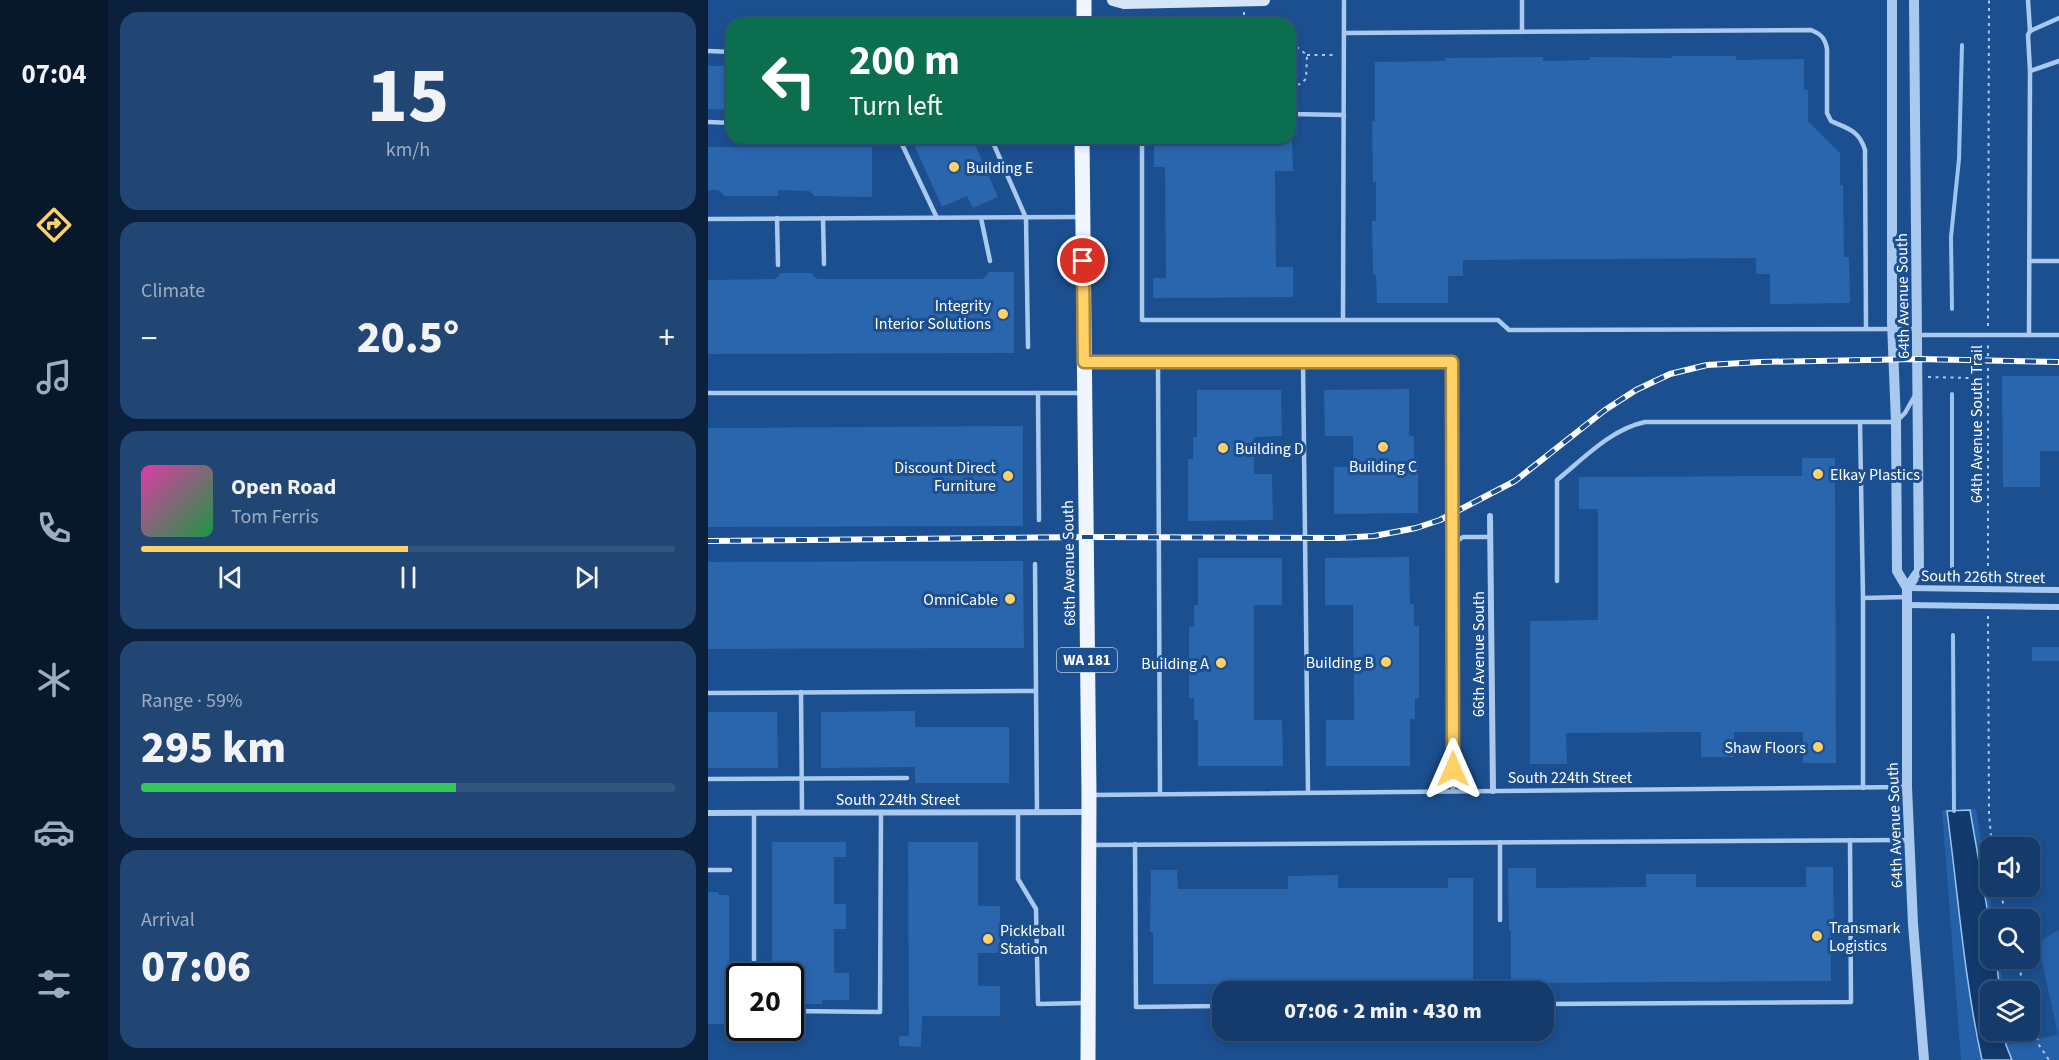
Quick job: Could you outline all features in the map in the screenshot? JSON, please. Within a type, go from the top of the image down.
[{"type":"main road","points":[[1084,0],[1084,18]]},
{"type":"main road","points":[[1113,0],[1124,3],[1264,0]]},
{"type":"main road","name":"68th Avenue South","points":[[1082,144],[1089,795],[1088,1060]]},
{"type":"street","name":"64th Avenue South","points":[[1892,0],[1893,329],[1897,571],[1907,597],[1907,787],[1913,924],[1924,1060]]},
{"type":"street","name":"64th Avenue South","points":[[1907,597],[1919,571],[1914,0]]},
{"type":"street","name":"66th Avenue South","points":[[1490,516],[1493,791]]},
{"type":"street","name":"South 226th Street","points":[[1907,597],[1988,588],[2059,590]]},
{"type":"street","name":"South 226th Street","points":[[1907,597],[1988,606],[2059,607]]},
{"type":"street","name":"South 224th Street","points":[[708,813],[1089,812]]},
{"type":"lane","points":[[1343,320],[1344,0]]},
{"type":"lane","points":[[1522,0],[1522,32]]},
{"type":"lane","points":[[2028,0],[2030,31],[2028,35],[2030,71],[2029,334]]},
{"type":"lane","points":[[2030,31],[2059,18]]},
{"type":"lane","points":[[1344,33],[1811,30],[1820,34],[1825,40],[1827,49],[1827,113],[1831,121],[1859,135],[1864,150],[1866,329]]},
{"type":"lane","points":[[708,51],[726,52]]},
{"type":"lane","points":[[2030,71],[2059,61]]},
{"type":"lane","points":[[1296,114],[1344,115]]},
{"type":"lane","points":[[708,122],[726,123]]},
{"type":"lane","points":[[902,144],[937,218]]},
{"type":"lane","points":[[994,144],[1026,218],[1028,347]]},
{"type":"lane","points":[[1142,144],[1142,320],[1498,320],[1509,330],[1893,329],[1917,332],[2059,335]]},
{"type":"lane","points":[[708,219],[1083,217]]},
{"type":"lane","points":[[777,218],[778,265]]},
{"type":"lane","points":[[823,218],[824,264]]},
{"type":"lane","points":[[981,218],[990,261]]},
{"type":"lane","points":[[2029,261],[2059,261]]},
{"type":"lane","points":[[1084,362],[1452,362],[1453,791]]},
{"type":"lane","points":[[1158,362],[1160,794]]},
{"type":"lane","points":[[1303,362],[1308,792]]},
{"type":"lane","points":[[1557,581],[1557,480],[1632,424],[1645,422],[1896,422],[1912,401],[1918,381]]},
{"type":"lane","points":[[708,393],[1084,393]]},
{"type":"lane","points":[[1038,393],[1039,520]]},
{"type":"lane","points":[[1860,422],[1863,788]]},
{"type":"lane","points":[[1453,544],[1463,537],[1491,537]]},
{"type":"lane","points":[[1035,564],[1037,812]]},
{"type":"lane","points":[[1863,598],[1907,597]]},
{"type":"lane","points":[[708,693],[1036,691]]},
{"type":"lane","points":[[801,692],[802,812]]},
{"type":"lane","points":[[708,779],[907,778]]},
{"type":"lane","name":"South 224th Street","points":[[1089,795],[1907,787]]},
{"type":"lane","points":[[804,1011],[880,1012],[881,812]]},
{"type":"lane","points":[[1018,812],[1018,879],[1036,909],[1038,1004],[1088,1003]]},
{"type":"lane","points":[[754,813],[754,963]]},
{"type":"lane","points":[[1554,1004],[1851,1002],[1850,840]]},
{"type":"lane","points":[[1089,845],[1909,840]]},
{"type":"lane","points":[[1500,842],[1500,920]]},
{"type":"lane","points":[[1135,844],[1136,1007],[1212,1006]]},
{"type":"lane","points":[[708,870],[730,870]]},
{"type":"path","name":"64th Avenue South Trail","points":[[1988,588],[1989,0]]},
{"type":"path","points":[[1296,47],[1306,55],[1344,56]]},
{"type":"path","points":[[1296,85],[1306,80],[1306,55]]},
{"type":"path","points":[[1918,381],[1969,378],[1988,382]]},
{"type":"path","points":[[1988,606],[1991,837]]},
{"type":"path","points":[[2038,1041],[2049,1060]]},
{"type":"shaded area","points":[[1976,809],[1980,837],[1980,897],[1990,897],[1991,909],[1980,909],[1980,969],[2001,969],[2002,981],[1980,981],[1980,1041],[2008,1041],[2008,1044],[2040,1041],[2040,1038],[2058,1035],[2040,952],[2043,939],[2059,930],[2059,1060],[1961,1060],[1942,810]]},
{"type":"shaded area","points":[[1970,810],[1980,868],[1980,897],[1985,897],[1987,909],[1980,909],[1980,969],[1997,969],[1999,981],[1980,981],[1980,1041],[2006,1041],[2012,1060],[1982,1060],[1970,998],[1947,811]]},
{"type":"building","points":[[1672,56],[1736,56],[1736,60],[1804,59],[1804,90],[1808,90],[1808,121],[1840,153],[1844,257],[1849,257],[1850,303],[1770,304],[1770,274],[1756,274],[1756,258],[1463,260],[1463,276],[1448,276],[1448,303],[1377,303],[1376,275],[1373,275],[1372,221],[1376,221],[1372,121],[1375,121],[1375,62],[1445,61],[1445,58],[1543,57],[1543,61],[1590,60],[1590,57],[1673,58]]},
{"type":"building","points":[[708,66],[726,66],[726,110],[708,109]]},
{"type":"building","name":"Building E","points":[[914,144],[975,144],[998,197],[973,208],[967,196],[942,207]]},
{"type":"building","points":[[1292,144],[1293,171],[1275,171],[1276,267],[1293,267],[1293,297],[1153,298],[1153,278],[1166,278],[1165,167],[1154,167],[1154,146]]},
{"type":"building","points":[[708,147],[872,147],[872,197],[815,196],[809,191],[778,190],[778,196],[725,196],[718,190],[708,190]]},
{"type":"building","points":[[989,272],[1014,272],[1014,353],[708,354],[708,280],[775,279],[781,273],[811,273],[817,279],[983,279]]},
{"type":"building","points":[[2002,376],[2059,376],[2059,451],[2040,451],[2040,487],[2003,487]]},
{"type":"building","name":"Building C","points":[[1409,389],[1409,436],[1414,436],[1414,458],[1418,458],[1418,513],[1334,514],[1334,467],[1353,467],[1353,436],[1325,436],[1324,390]]},
{"type":"building","name":"Building D","points":[[1197,390],[1281,390],[1282,436],[1254,437],[1254,474],[1272,474],[1273,520],[1188,521],[1188,459],[1193,459],[1193,437],[1197,437]]},
{"type":"building","points":[[1023,426],[1023,526],[708,527],[708,428]]},
{"type":"building","points":[[1802,458],[1835,458],[1836,763],[1803,763],[1803,732],[1734,732],[1734,757],[1701,757],[1701,732],[1566,733],[1567,764],[1530,764],[1530,621],[1598,620],[1598,509],[1579,509],[1579,477],[1802,476]]},
{"type":"building","name":"Building B","points":[[1409,557],[1410,604],[1414,604],[1414,626],[1419,626],[1419,698],[1415,698],[1415,719],[1410,719],[1410,766],[1326,766],[1326,720],[1354,720],[1353,605],[1325,605],[1325,558]]},
{"type":"building","name":"Building A","points":[[1198,558],[1282,558],[1282,605],[1254,605],[1254,720],[1282,720],[1283,766],[1198,766],[1198,720],[1194,720],[1194,698],[1189,698],[1189,627],[1194,627],[1194,605],[1198,605]]},
{"type":"building","points":[[1023,561],[1024,648],[708,649],[708,562]]},
{"type":"building","points":[[2032,647],[2059,647],[2059,661],[2032,661]]},
{"type":"building","points":[[915,711],[915,727],[1009,727],[1009,783],[915,783],[915,767],[821,768],[821,712]]},
{"type":"building","points":[[708,712],[777,712],[778,768],[708,768]]},
{"type":"building","points":[[772,842],[846,842],[846,857],[834,857],[834,904],[846,904],[846,929],[834,929],[834,973],[849,973],[849,1000],[822,1000],[822,1004],[804,1004],[804,963],[772,963]]},
{"type":"building","points":[[908,842],[978,842],[978,906],[1000,906],[1000,953],[978,953],[978,986],[1000,986],[1000,1016],[922,1016],[921,1047],[899,1046],[899,1036],[909,1036]]},
{"type":"building","points":[[1806,867],[1833,867],[1834,933],[1831,933],[1831,981],[1511,981],[1508,868],[1536,868],[1536,888],[1646,887],[1646,874],[1696,874],[1696,887],[1806,887]]},
{"type":"building","points":[[1151,870],[1177,870],[1178,889],[1288,889],[1288,876],[1338,875],[1338,888],[1448,888],[1448,878],[1473,878],[1473,981],[1212,981],[1212,984],[1153,984],[1153,932],[1150,932]]},
{"type":"building","points":[[708,892],[718,892],[719,895],[729,895],[726,1024],[708,1024]]},
{"type":"waterway","points":[[1952,309],[1951,237],[1959,159],[1962,45]]},
{"type":"waterway","points":[[1952,394],[1952,569]]},
{"type":"waterway","points":[[1953,635],[1954,811]]},
{"type":"railway","points":[[708,541],[1374,536],[1416,528],[1440,520],[1515,481],[1605,410],[1636,390],[1670,374],[1707,365],[1760,362],[1918,359],[2059,362]]},
{"type":"place","name":"Building E","points":[[954,167]]},
{"type":"place","name":"Integrity Interior Solutions","points":[[1003,314]]},
{"type":"place","name":"Building C","points":[[1383,447]]},
{"type":"place","name":"Building D","points":[[1223,448]]},
{"type":"place","name":"Elkay Plastics","points":[[1818,474]]},
{"type":"place","name":"Discount Direct Furniture","points":[[1008,476]]},
{"type":"place","name":"OmniCable","points":[[1010,599]]},
{"type":"place","name":"Building B","points":[[1386,662]]},
{"type":"place","name":"Building A","points":[[1221,663]]},
{"type":"place","name":"Shaw Floors","points":[[1818,747]]},
{"type":"place","name":"Transmark Logistics","points":[[1817,936]]},
{"type":"place","name":"Pickleball Station","points":[[988,939]]},
{"type":"route","points":[[1083,261],[1084,362],[1452,362],[1453,769]]}]
